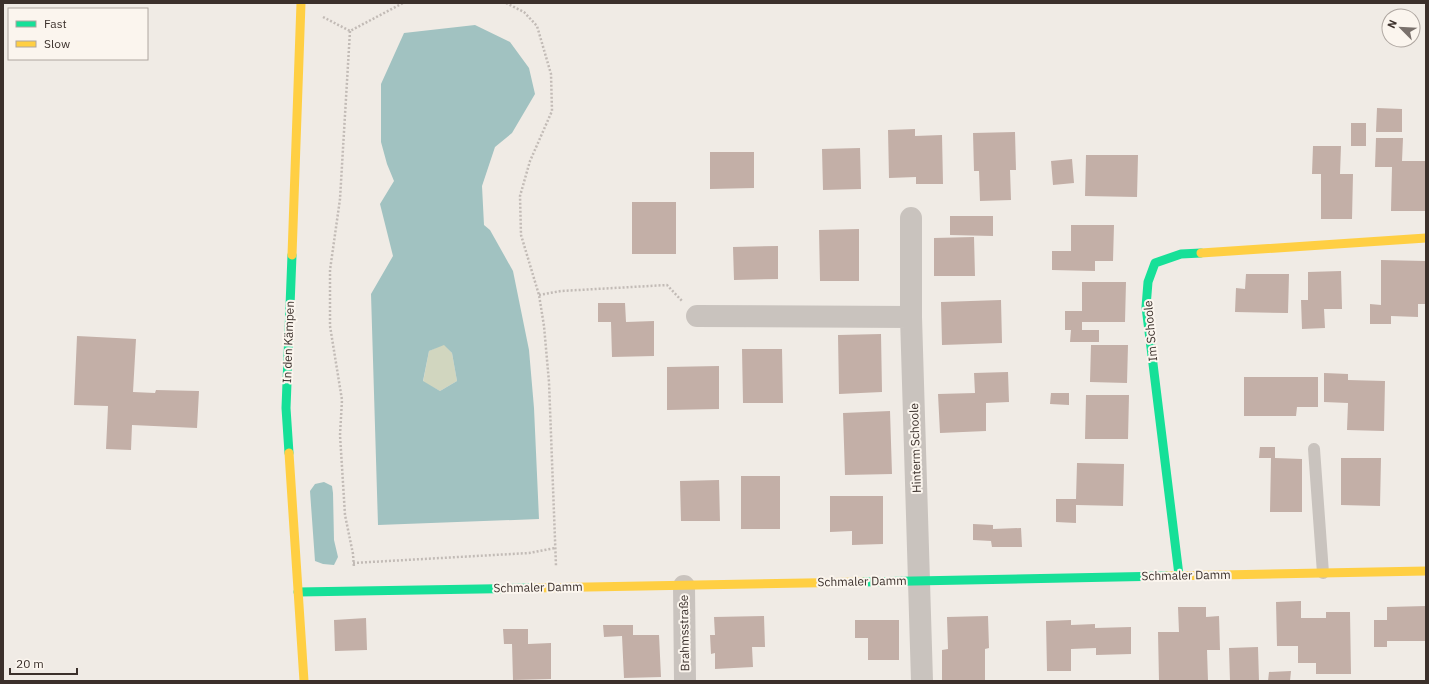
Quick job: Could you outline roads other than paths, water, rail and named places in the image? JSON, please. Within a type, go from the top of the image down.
[{"type":"street","name":"In den Kämpen","points":[[301,8],[286,408],[304,681]]},
{"type":"street","name":"Hinterm Schoole","points":[[911,218],[911,317],[919,580]]},
{"type":"street","name":"Im Schoole","points":[[1179,575],[1146,307],[1148,282],[1155,263],[1181,254],[1426,238]]},
{"type":"street","points":[[697,316],[911,317]]},
{"type":"street","name":"Schmaler Damm","points":[[298,592],[1426,571]]},
{"type":"street","points":[[919,580],[922,681]]},
{"type":"street","name":"Brahmsstraße","points":[[684,586],[685,681]]},
{"type":"lane","points":[[1314,449],[1323,573]]},
{"type":"water","points":[[475,25],[510,42],[529,68],[535,94],[512,133],[495,147],[482,186],[484,225],[490,230],[513,271],[529,350],[534,408],[539,519],[378,525],[371,294],[393,256],[380,204],[394,181],[387,164],[381,142],[381,84],[404,33]],"holes":[[[444,345],[452,353],[457,381],[440,391],[423,381],[429,351]]]},
{"type":"water","points":[[324,482],[332,486],[333,493],[334,540],[338,557],[334,565],[323,564],[315,561],[310,491],[315,484]]}]
